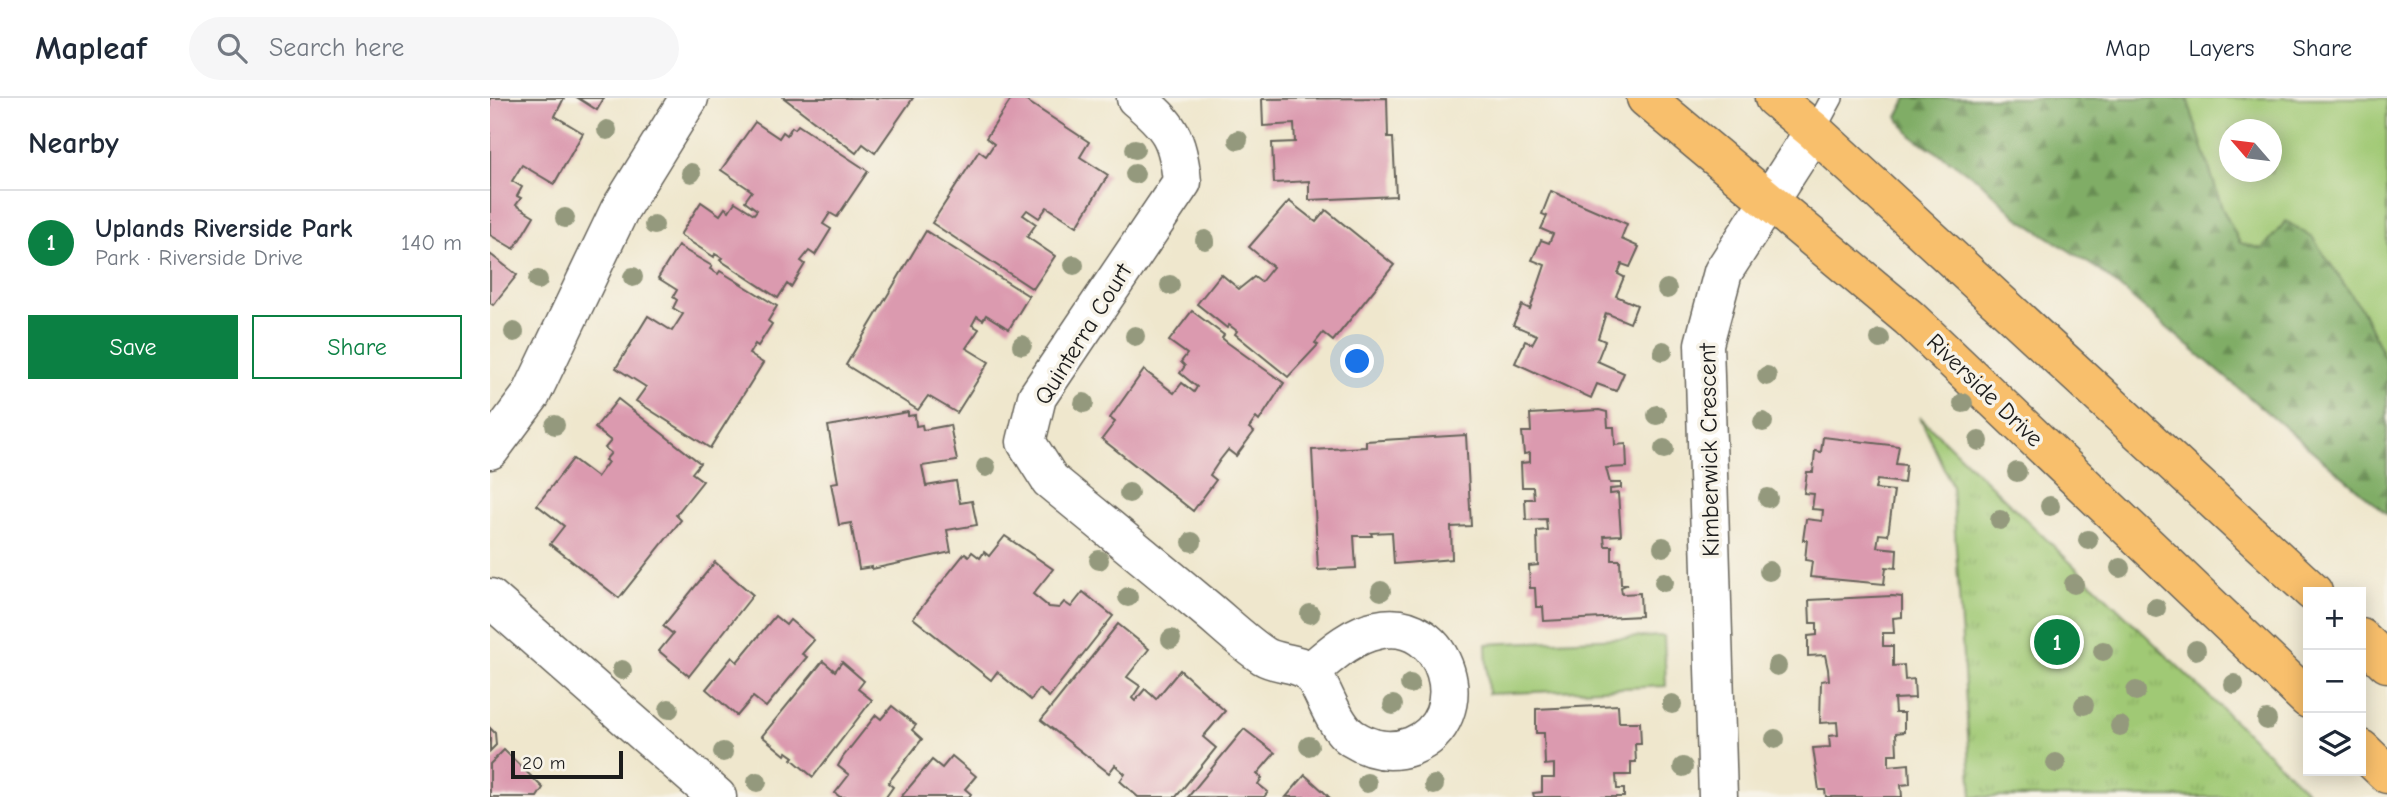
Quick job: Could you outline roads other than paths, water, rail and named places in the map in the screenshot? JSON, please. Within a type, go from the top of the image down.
[{"type":"main road","name":"Riverside Drive","points":[[1646,98],[1909,318],[2303,694]]},
{"type":"main road","points":[[1774,98],[1814,131],[2308,587]]},
{"type":"main road","points":[[2366,643],[2387,663]]},
{"type":"main road","points":[[2366,754],[2387,774]]},
{"type":"street","points":[[490,450],[531,395],[619,211],[689,98]]},
{"type":"street","name":"Quinterra Court","points":[[1136,98],[1153,112],[1178,146],[1182,182],[1037,397],[1026,442],[1050,480],[1265,656],[1310,672]]},
{"type":"street","name":"Kimberwick Crescent","points":[[1718,797],[1704,344],[1723,272],[1814,131]]},
{"type":"street","points":[[490,597],[717,797]]},
{"type":"lane","points":[[1814,131],[1832,98]]},
{"type":"place","name":"Uplands Riverside Park","points":[[2057,642]]}]
